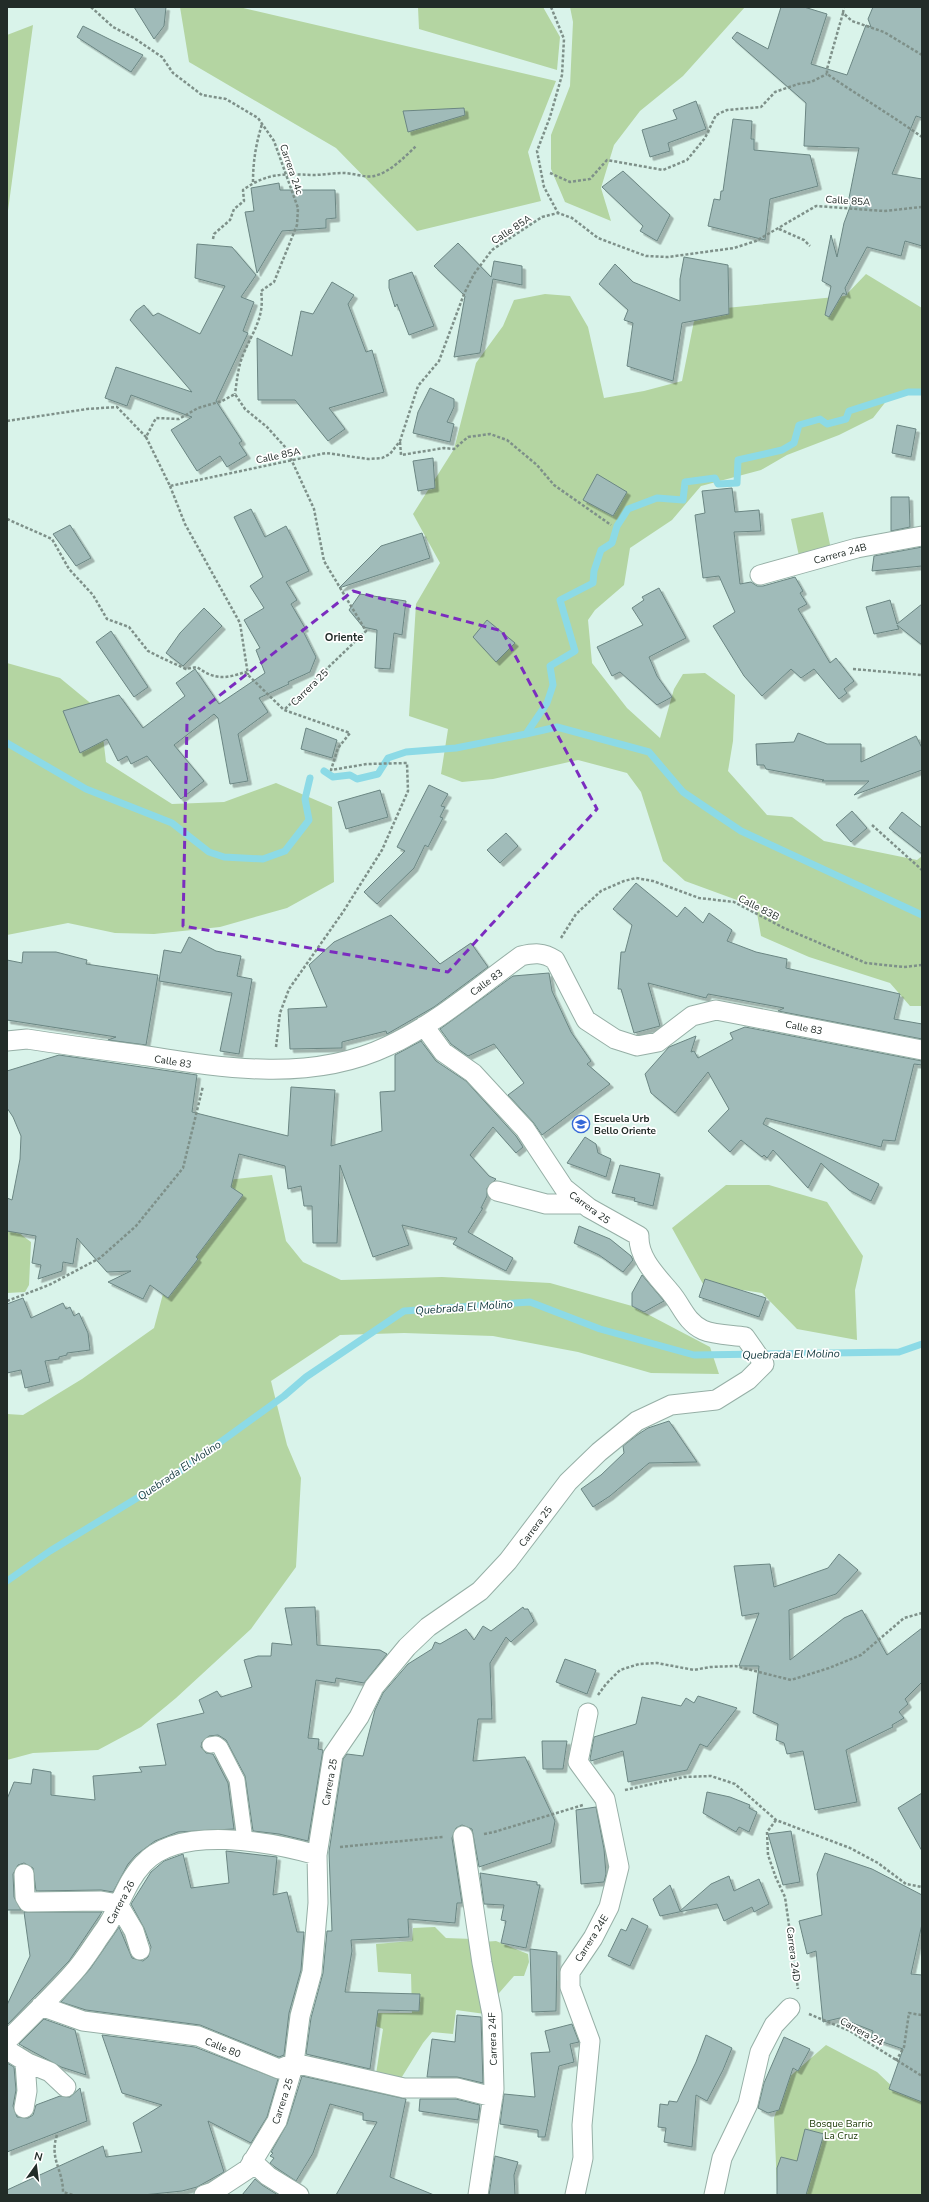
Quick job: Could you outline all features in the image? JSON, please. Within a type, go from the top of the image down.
[{"type":"street","name":"Carrera 24B","points":[[760,575],[857,548],[922,536]]},
{"type":"street","name":"Calle 83","points":[[7,1041],[27,1039],[207,1066],[277,1071],[351,1060],[388,1046],[424,1026],[521,956],[532,953],[546,954],[555,960],[586,1020],[615,1039],[637,1046],[658,1042],[692,1016],[716,1010],[922,1050]]},
{"type":"street","name":"Carrera 25","points":[[204,2195],[213,2192],[248,2169],[277,2121],[294,2063],[300,2016],[312,1972],[318,1903],[317,1855],[333,1755],[359,1717],[374,1687],[407,1646],[428,1627],[480,1591],[508,1561],[568,1482],[637,1421],[671,1405],[716,1400],[748,1380],[764,1364],[745,1337],[703,1330],[686,1318],[672,1294],[648,1264],[638,1244],[639,1236],[612,1223],[564,1188],[525,1129],[473,1073],[443,1052],[424,1026]]},
{"type":"street","points":[[497,1191],[546,1204],[584,1204]]},
{"type":"street","name":"Carrera 24E","points":[[575,2195],[583,2158],[582,2125],[590,2041],[570,1987],[570,1972],[593,1938],[609,1907],[619,1867],[606,1799],[578,1762],[588,1712]]},
{"type":"street","points":[[210,1745],[216,1744],[220,1747],[237,1780],[245,1840]]},
{"type":"street","name":"Carrera 24F","points":[[463,1836],[482,1963],[492,2014],[493,2097],[478,2195]]},
{"type":"street","name":"Carrera 26","points":[[7,2041],[73,1973],[110,1921],[124,1890],[143,1863],[161,1849],[181,1843],[245,1840],[282,1845],[317,1855]]},
{"type":"street","points":[[24,1874],[25,1897],[28,1902],[101,1900],[118,1904],[134,1931],[140,1950]]},
{"type":"street","name":"Calle 80","points":[[40,2006],[83,2021],[198,2036],[279,2069],[294,2063],[404,2088],[457,2088],[493,2097]]},
{"type":"street","points":[[714,2195],[722,2158],[748,2104],[760,2052],[774,2025],[790,2008]]},
{"type":"street","points":[[7,2050],[26,2062],[50,2072],[66,2087]]},
{"type":"street","points":[[24,2108],[26,2091],[26,2062]]},
{"type":"street","points":[[252,2161],[268,2176],[298,2195]]},
{"type":"path","name":"Carrera 24c","points":[[91,7],[114,27],[134,38],[162,57],[173,73],[202,95],[226,99],[258,118],[274,141],[286,173],[298,208],[297,225],[274,282],[261,290],[263,303],[261,317],[243,355],[238,370],[236,394]]},
{"type":"path","points":[[551,7],[564,39],[562,75],[550,117],[537,152],[544,187],[558,213]]},
{"type":"path","points":[[550,173],[570,182],[590,179],[607,160],[663,170],[688,160],[705,138],[716,115],[727,110],[760,107],[775,92],[798,84],[811,82],[827,74],[844,7]]},
{"type":"path","points":[[843,13],[852,21],[884,32],[922,55]]},
{"type":"path","points":[[827,74],[861,98],[890,114],[922,137]]},
{"type":"path","points":[[253,182],[253,164],[256,144],[262,124]]},
{"type":"path","points":[[213,239],[214,234],[230,220],[234,209],[244,201],[243,190],[253,182],[273,175],[286,173],[314,175],[344,173],[374,176],[398,163],[416,146]]},
{"type":"path","name":"Calle 85A","points":[[170,485],[326,453],[348,458],[382,458],[390,454],[400,441],[418,386],[440,361],[464,294],[474,274],[492,250],[542,218],[558,213],[572,218],[598,238],[646,256],[668,258],[734,248],[756,241],[779,229],[816,206],[884,211],[922,207]]},
{"type":"path","points":[[779,229],[804,240],[810,246]]},
{"type":"path","points":[[146,437],[156,418],[179,419],[198,408],[222,401],[236,394]]},
{"type":"path","name":"Carrera 25","points":[[236,394],[245,409],[267,427],[286,448],[314,509],[324,561],[366,631],[284,710],[350,733],[338,748],[331,770],[367,764],[407,763],[408,791],[382,850],[343,912],[289,989],[280,1013],[275,1038],[277,1071]]},
{"type":"path","points":[[7,421],[87,409],[117,407],[146,437],[170,485],[185,524],[240,623],[248,675]]},
{"type":"path","points":[[400,441],[401,455],[444,448],[454,449],[468,437],[482,435],[490,434],[507,440],[538,465],[554,485],[611,525]]},
{"type":"path","points":[[7,519],[52,539],[69,569],[93,595],[107,619],[129,626],[148,650],[186,669],[197,667],[203,671],[225,679],[245,672],[284,710]]},
{"type":"path","points":[[852,669],[922,674]]},
{"type":"path","points":[[872,825],[922,870]]},
{"type":"path","name":"Calle 83B","points":[[555,960],[561,945],[561,936],[576,914],[601,891],[624,881],[636,878],[652,881],[699,898],[734,902],[784,928],[866,963],[904,967],[922,965]]},
{"type":"path","points":[[7,1301],[49,1285],[100,1258],[136,1226],[175,1180],[183,1168],[207,1066]]},
{"type":"path","points":[[588,1712],[606,1684],[620,1670],[639,1664],[656,1663],[694,1670],[710,1667],[735,1666],[791,1680],[829,1668],[861,1655],[904,1618],[922,1614]]},
{"type":"path","name":"Carrera 24D","points":[[776,1820],[767,1832],[768,1855],[776,1878],[785,1897],[789,1921],[798,1990],[790,2008]]},
{"type":"path","name":"Carrera 24","points":[[790,2008],[820,2018],[850,2031],[878,2047],[896,2062],[922,2076]]},
{"type":"path","points":[[896,2062],[904,2047],[909,2014],[922,2014]]},
{"type":"path","points":[[57,2135],[54,2145],[54,2157],[63,2180],[63,2192],[73,2195]]},
{"type":"highlighted area","points":[[353,591],[502,631],[597,809],[448,972],[183,926],[187,721]]},
{"type":"green space","points":[[180,7],[239,7],[556,81],[528,152],[541,201],[417,231],[336,148],[189,62]]},
{"type":"green space","points":[[418,7],[543,7],[560,37],[557,70],[419,29]]},
{"type":"green space","points":[[570,7],[745,7],[683,76],[640,111],[614,145],[601,188],[611,221],[565,202],[551,169],[551,135],[570,86],[573,22]]},
{"type":"green space","points":[[33,25],[7,218],[7,35]]},
{"type":"green space","points":[[866,274],[922,308],[922,389],[891,395],[873,418],[839,435],[787,455],[761,470],[701,486],[672,520],[630,548],[624,585],[595,610],[588,620],[592,663],[627,708],[660,738],[674,689],[683,674],[705,673],[735,695],[733,741],[728,771],[767,815],[792,817],[824,841],[917,860],[922,856],[922,1006],[910,1006],[890,983],[809,957],[761,936],[756,907],[685,881],[663,861],[641,792],[627,773],[578,760],[493,779],[462,782],[441,774],[448,729],[409,716],[416,604],[440,563],[413,514],[454,449],[476,363],[503,326],[514,300],[545,294],[570,296],[588,327],[604,398],[644,391],[682,381],[696,311],[845,296]]},
{"type":"green space","points":[[823,512],[831,549],[799,556],[791,519]]},
{"type":"green space","points":[[7,663],[60,678],[100,711],[106,762],[172,804],[224,802],[276,783],[332,807],[334,882],[287,908],[220,927],[154,934],[115,933],[68,923],[7,935]]},
{"type":"green space","points":[[272,1175],[286,1241],[303,1262],[341,1280],[442,1277],[550,1283],[632,1306],[710,1347],[719,1374],[651,1373],[578,1352],[493,1336],[404,1333],[340,1335],[271,1381],[287,1445],[301,1478],[296,1567],[251,1629],[176,1698],[141,1727],[98,1750],[33,1753],[7,1760],[7,1414],[23,1415],[82,1379],[154,1328],[192,1184]]},
{"type":"green space","points":[[726,1185],[769,1185],[827,1202],[863,1256],[855,1290],[857,1340],[797,1329],[762,1293],[703,1284],[672,1228]]},
{"type":"green space","points":[[12,1222],[19,1233],[31,1242],[29,1285],[25,1292],[7,1293],[7,1225]]},
{"type":"green space","points":[[435,1927],[446,1938],[473,1939],[485,2014],[456,2010],[453,2034],[432,2032],[423,2043],[400,2080],[376,2074],[383,2029],[361,2020],[373,2013],[412,2013],[411,1974],[378,1972],[376,1944],[412,1941],[413,1928]]},
{"type":"green space","points":[[496,1941],[528,1954],[529,1962],[524,1976],[514,1976],[493,2000],[483,1942]]},
{"type":"green space","name":"Bosque Barrio La Cruz","points":[[826,2045],[877,2072],[898,2092],[922,2096],[922,2195],[779,2195],[777,2187],[774,2118],[787,2079]]},
{"type":"building","points":[[134,7],[166,7],[164,26],[154,39]]},
{"type":"building","points":[[781,7],[804,7],[827,14],[811,64],[847,75],[866,25],[871,27],[868,19],[873,7],[922,7],[922,118],[916,116],[892,174],[922,179],[922,246],[905,241],[901,256],[867,247],[845,288],[847,295],[843,293],[829,317],[825,315],[831,286],[822,281],[831,235],[837,257],[844,223],[851,204],[848,203],[859,148],[804,146],[806,103],[732,38],[737,32],[768,49]]},
{"type":"building","points":[[83,26],[143,55],[131,72],[77,37]]},
{"type":"building","points":[[696,101],[706,129],[668,143],[670,151],[650,157],[642,130],[677,119],[673,110]]},
{"type":"building","points":[[464,108],[465,115],[408,132],[403,111]]},
{"type":"building","points":[[733,119],[752,121],[751,139],[754,139],[754,150],[810,155],[818,186],[770,199],[765,240],[708,226],[714,199],[720,200],[721,191],[723,191]]},
{"type":"building","points":[[623,171],[670,215],[657,241],[640,231],[643,226],[602,187]]},
{"type":"building","points":[[279,183],[280,190],[335,190],[336,218],[326,219],[326,228],[282,231],[257,273],[245,212],[254,211],[251,188]]},
{"type":"building","points":[[458,243],[491,277],[494,261],[522,266],[522,285],[493,279],[480,353],[454,357],[465,296],[434,266]]},
{"type":"building","points":[[197,244],[232,247],[256,275],[241,297],[254,302],[243,331],[248,333],[216,401],[242,441],[239,443],[247,455],[227,467],[220,456],[197,471],[171,430],[192,417],[131,395],[127,406],[105,398],[116,367],[192,392],[130,320],[136,311],[144,305],[153,316],[158,313],[200,334],[225,286],[195,278]]},
{"type":"building","points":[[684,257],[728,265],[729,314],[682,323],[673,381],[627,366],[633,323],[624,320],[628,310],[599,284],[615,264],[633,282],[680,301],[680,279]]},
{"type":"building","points":[[412,272],[434,326],[409,335],[397,304],[395,307],[389,288],[389,280]]},
{"type":"building","points":[[332,282],[354,295],[348,304],[366,352],[372,350],[384,392],[329,408],[345,429],[328,441],[295,400],[258,400],[257,338],[292,356],[301,311],[313,314]]},
{"type":"building","points":[[430,388],[454,399],[454,407],[447,422],[454,424],[450,442],[413,433],[418,412]]},
{"type":"building","points":[[897,425],[916,429],[911,457],[892,453]]},
{"type":"building","points":[[433,458],[435,488],[418,491],[413,461]]},
{"type":"building","points":[[597,474],[627,492],[613,516],[583,500]]},
{"type":"building","points":[[732,488],[735,512],[759,510],[761,531],[734,532],[740,584],[751,582],[757,586],[763,586],[795,577],[803,591],[800,593],[807,604],[798,609],[830,663],[836,658],[854,681],[844,689],[847,693],[839,699],[814,669],[801,678],[791,669],[762,696],[744,676],[713,626],[735,612],[719,576],[703,578],[695,515],[705,513],[702,491]]},
{"type":"building","points":[[891,497],[909,497],[910,527],[891,531]]},
{"type":"building","points":[[251,509],[265,537],[286,526],[309,571],[286,582],[297,600],[291,604],[305,628],[302,629],[316,657],[310,672],[259,698],[268,712],[238,734],[248,781],[230,784],[218,718],[214,714],[174,745],[204,781],[181,799],[147,756],[131,764],[127,756],[118,761],[107,739],[80,753],[63,711],[119,695],[143,728],[185,696],[176,683],[195,669],[219,704],[265,673],[256,650],[260,648],[244,620],[264,608],[250,586],[263,577],[234,517]]},
{"type":"building","points":[[70,525],[91,558],[76,566],[53,534]]},
{"type":"building","points":[[422,533],[430,558],[339,588],[381,546]]},
{"type":"building","points":[[922,547],[922,566],[872,571],[874,556]]},
{"type":"building","points":[[659,588],[686,638],[649,657],[657,676],[672,697],[657,705],[620,672],[612,676],[597,647],[643,625],[632,608],[644,600],[642,597]]},
{"type":"building","points":[[360,594],[406,601],[402,635],[394,633],[390,669],[375,668],[377,630],[363,627],[349,610]]},
{"type":"building","points":[[890,600],[897,624],[922,604],[922,645],[897,625],[899,629],[874,634],[866,607]]},
{"type":"building","points":[[204,608],[222,626],[183,666],[166,653],[180,633]]},
{"type":"building","points":[[487,620],[515,643],[496,662],[473,637]]},
{"type":"building","points":[[111,631],[148,687],[134,697],[96,642]]},
{"type":"building","points":[[306,728],[337,740],[332,758],[301,749]]},
{"type":"building","points":[[798,733],[827,744],[861,744],[861,762],[916,736],[922,748],[922,770],[854,795],[869,781],[822,781],[824,780],[766,769],[764,765],[757,765],[756,744],[794,742]]},
{"type":"building","points":[[429,785],[448,794],[441,806],[445,807],[440,817],[443,818],[428,847],[425,845],[414,868],[377,904],[364,892],[405,851],[397,847]]},
{"type":"building","points":[[380,790],[388,817],[346,829],[338,802]]},
{"type":"building","points":[[852,811],[867,828],[851,842],[836,825]]},
{"type":"building","points":[[902,812],[922,828],[922,854],[889,828]]},
{"type":"building","points":[[506,833],[518,846],[500,863],[487,850]]},
{"type":"building","points":[[636,883],[677,917],[685,907],[703,923],[709,913],[732,930],[727,941],[756,952],[787,959],[786,968],[900,994],[894,1019],[922,1024],[922,1039],[778,1011],[784,1008],[708,994],[706,998],[648,983],[660,1026],[634,1033],[621,989],[618,989],[621,952],[625,952],[632,925],[613,909]]},
{"type":"building","points":[[391,915],[440,964],[471,943],[488,967],[434,1007],[387,1034],[386,1031],[342,1042],[342,1048],[290,1049],[288,1009],[327,1007],[309,965],[334,942]]},
{"type":"building","points":[[189,937],[216,951],[241,956],[237,976],[252,979],[239,1054],[220,1051],[232,993],[159,981],[164,950],[181,953]]},
{"type":"building","points":[[23,952],[56,952],[87,960],[86,964],[158,975],[146,1045],[108,1040],[116,1037],[7,1020],[7,960],[22,963]]},
{"type":"building","points":[[549,973],[552,991],[571,1032],[591,1061],[587,1064],[610,1084],[542,1135],[533,1122],[508,1095],[524,1083],[494,1044],[468,1056],[451,1044],[440,1029],[513,976]]},
{"type":"building","points":[[745,1027],[922,1061],[922,1065],[914,1064],[895,1141],[883,1140],[881,1147],[766,1118],[763,1124],[879,1184],[871,1201],[849,1190],[821,1163],[808,1188],[773,1150],[767,1158],[764,1155],[762,1157],[741,1140],[730,1152],[708,1131],[729,1109],[708,1072],[675,1113],[651,1093],[645,1074],[669,1047],[696,1036],[691,1052],[694,1051],[698,1058],[733,1039],[730,1033]]},
{"type":"building","points":[[421,1041],[436,1061],[466,1081],[516,1136],[523,1147],[516,1153],[493,1127],[470,1155],[489,1176],[496,1179],[487,1188],[487,1196],[481,1208],[483,1208],[468,1232],[513,1258],[506,1271],[453,1244],[457,1238],[402,1225],[409,1245],[373,1257],[340,1165],[337,1243],[313,1243],[312,1206],[304,1206],[301,1186],[288,1189],[285,1166],[239,1154],[231,1187],[243,1195],[196,1257],[198,1259],[168,1298],[150,1285],[143,1299],[108,1282],[131,1271],[107,1272],[77,1238],[73,1264],[63,1262],[62,1271],[38,1279],[41,1265],[32,1263],[36,1236],[7,1231],[7,1198],[12,1200],[20,1159],[21,1136],[13,1117],[7,1108],[7,1071],[59,1055],[197,1075],[192,1112],[288,1136],[291,1087],[335,1090],[331,1146],[382,1131],[380,1092],[395,1091],[395,1055]]},
{"type":"building","points":[[585,1137],[596,1144],[598,1153],[611,1159],[606,1177],[567,1163]]},
{"type":"building","points":[[620,1165],[660,1174],[653,1206],[634,1201],[635,1198],[612,1193]]},
{"type":"building","points":[[579,1226],[610,1239],[631,1256],[633,1260],[623,1272],[599,1255],[574,1243]]},
{"type":"building","points":[[642,1275],[664,1301],[644,1312],[632,1306],[632,1293]]},
{"type":"building","points":[[705,1279],[766,1298],[759,1317],[699,1297]]},
{"type":"building","points":[[23,1298],[31,1318],[63,1303],[66,1309],[70,1307],[74,1316],[79,1313],[88,1333],[90,1350],[67,1353],[67,1355],[59,1357],[59,1359],[45,1361],[50,1382],[25,1388],[21,1370],[7,1373],[7,1304]]},
{"type":"building","points":[[669,1421],[697,1462],[649,1463],[610,1496],[593,1507],[581,1489],[601,1475],[624,1453],[623,1446],[637,1435],[648,1428]]},
{"type":"building","points":[[839,1554],[858,1570],[836,1594],[789,1610],[790,1660],[844,1618],[862,1610],[887,1655],[922,1628],[922,1682],[905,1699],[908,1704],[899,1712],[904,1718],[892,1725],[893,1727],[846,1750],[857,1802],[815,1810],[803,1751],[787,1754],[784,1743],[776,1740],[778,1724],[753,1713],[759,1666],[739,1666],[759,1613],[742,1616],[734,1566],[770,1564],[774,1587],[828,1568]]},
{"type":"building","points":[[315,1607],[317,1645],[380,1650],[387,1654],[364,1683],[336,1678],[335,1683],[316,1680],[308,1738],[319,1739],[318,1749],[323,1750],[308,1841],[279,1834],[253,1831],[245,1776],[226,1740],[218,1735],[209,1736],[202,1742],[201,1747],[206,1753],[213,1754],[228,1783],[234,1829],[178,1832],[155,1841],[136,1855],[128,1864],[113,1892],[101,1890],[36,1891],[33,1868],[24,1863],[18,1865],[13,1874],[14,1897],[21,1910],[7,1910],[7,1799],[14,1782],[31,1784],[33,1769],[51,1772],[51,1795],[95,1800],[93,1776],[142,1772],[139,1767],[166,1765],[157,1724],[204,1713],[199,1700],[217,1691],[221,1697],[252,1687],[244,1660],[258,1656],[271,1656],[272,1643],[292,1645],[285,1608]]},
{"type":"building","points":[[523,1607],[524,1609],[528,1609],[534,1621],[511,1642],[506,1637],[490,1663],[492,1719],[478,1719],[473,1761],[525,1757],[555,1821],[551,1843],[479,1867],[472,1829],[462,1825],[456,1828],[452,1838],[462,1903],[457,1903],[455,1923],[408,1919],[409,1937],[351,1940],[352,1951],[345,1992],[420,1994],[419,2011],[378,2010],[370,2069],[306,2054],[311,2018],[323,1973],[327,1931],[332,1931],[329,1852],[343,1759],[347,1754],[363,1756],[375,1710],[383,1693],[408,1664],[432,1649],[435,1642],[440,1644],[466,1629],[474,1640],[483,1626],[491,1631]]},
{"type":"building","points":[[565,1659],[596,1670],[587,1694],[556,1682]]},
{"type":"building","points":[[698,1696],[737,1708],[707,1747],[700,1744],[687,1770],[628,1782],[623,1751],[591,1761],[590,1759],[594,1737],[636,1724],[642,1697],[681,1706],[686,1698],[694,1703]]},
{"type":"building","points":[[542,1741],[567,1741],[563,1769],[543,1769]]},
{"type":"building","points":[[707,1792],[730,1797],[750,1805],[749,1808],[757,1812],[749,1832],[739,1827],[736,1832],[703,1813]]},
{"type":"building","points":[[922,1793],[922,1851],[898,1808]]},
{"type":"building","points":[[596,1807],[604,1849],[606,1874],[604,1882],[581,1884],[576,1810]]},
{"type":"building","points":[[791,1831],[800,1882],[783,1885],[768,1834]]},
{"type":"building","points":[[226,1851],[277,1857],[273,1895],[287,1892],[297,1932],[304,1932],[301,1970],[289,2013],[284,2055],[279,2057],[200,2025],[86,2010],[61,2002],[90,1969],[119,1927],[132,1958],[143,1961],[148,1957],[151,1947],[144,1928],[131,1904],[151,1872],[164,1861],[183,1854],[191,1888],[229,1883]]},
{"type":"building","points":[[825,1853],[872,1869],[922,1895],[922,1924],[911,1974],[922,1975],[922,2102],[889,2089],[903,2049],[871,2038],[873,2031],[840,2018],[823,2022],[816,1951],[807,1954],[799,1921],[822,1915],[817,1874]]},
{"type":"building","points":[[480,1873],[537,1882],[537,1885],[540,1885],[526,1948],[501,1943],[506,1921],[501,1920],[504,1905],[484,1904]]},
{"type":"building","points":[[729,1876],[734,1891],[759,1879],[769,1904],[754,1912],[752,1907],[724,1921],[717,1904],[660,1916],[653,1899],[670,1885],[680,1911],[711,1884]]},
{"type":"building","points":[[24,1912],[102,1912],[69,1961],[7,2025],[7,2005],[30,1956]]},
{"type":"building","points":[[632,1918],[648,1926],[630,1966],[608,1956],[621,1929],[626,1931]]},
{"type":"building","points":[[530,1949],[557,1952],[556,2011],[532,2012]]},
{"type":"building","points":[[457,2015],[481,2017],[483,2083],[457,2077],[427,2077],[432,2039],[455,2042]]},
{"type":"building","points":[[44,2019],[75,2030],[86,2075],[61,2067],[19,2044]]},
{"type":"building","points":[[572,2024],[579,2042],[570,2044],[574,2062],[559,2066],[545,2137],[538,2137],[538,2130],[500,2124],[504,2094],[535,2097],[531,2053],[550,2052],[545,2031]]},
{"type":"building","points":[[102,2035],[195,2047],[278,2079],[267,2117],[251,2143],[208,2121],[224,2172],[197,2187],[182,2191],[143,2195],[7,2195],[7,2190],[103,2146],[106,2157],[142,2152],[133,2123],[162,2105],[122,2093]]},
{"type":"building","points":[[706,2035],[732,2048],[723,2070],[707,2101],[696,2095],[692,2147],[664,2142],[666,2128],[658,2127],[660,2104],[668,2105],[669,2101],[677,2102],[696,2062]]},
{"type":"building","points":[[784,2037],[810,2049],[798,2071],[793,2068],[779,2110],[768,2113],[758,2108],[764,2083]]},
{"type":"building","points":[[7,2063],[14,2067],[16,2090],[13,2106],[17,2117],[28,2118],[33,2115],[36,2105],[60,2096],[70,2097],[80,2088],[87,2121],[7,2152]]},
{"type":"building","points":[[302,2076],[406,2099],[390,2177],[434,2195],[336,2195],[377,2122],[363,2120],[363,2113],[330,2104],[313,2153],[296,2181],[270,2163],[274,2158],[270,2156],[273,2153],[271,2152],[287,2124]]},
{"type":"building","points":[[420,2099],[456,2099],[480,2105],[478,2120],[419,2111]]},
{"type":"building","points":[[805,2129],[824,2134],[806,2195],[777,2195],[777,2168],[781,2157],[797,2161]]},
{"type":"building","points":[[495,2156],[518,2162],[514,2175],[515,2195],[489,2195]]},
{"type":"building","points":[[255,2179],[262,2185],[278,2195],[242,2195]]},
{"type":"waterway","points":[[324,771],[333,777],[350,775],[357,779],[378,774],[388,758],[406,752],[456,748],[526,734],[547,703],[553,685],[550,666],[575,651],[560,600],[593,583],[594,571],[601,550],[612,543],[617,526],[628,509],[657,498],[683,500],[685,482],[715,478],[718,484],[737,483],[738,460],[782,450],[794,443],[799,425],[820,419],[827,424],[846,419],[849,411],[908,392],[922,392]]},
{"type":"waterway","points":[[526,734],[557,727],[649,752],[683,792],[741,831],[922,915]]},
{"type":"waterway","points":[[7,743],[86,789],[172,823],[209,852],[224,857],[263,859],[285,851],[309,820],[305,799],[310,778]]},
{"type":"waterway","name":"Quebrada El Molino","points":[[7,1581],[50,1551],[175,1475],[284,1396],[306,1377],[404,1311],[530,1302],[600,1329],[694,1355],[899,1352],[922,1344]]},
{"type":"place","name":"Escuela Urb Bello Oriente","points":[[581,1124]]},
{"type":"district","name":"Oriente","points":[[344,637]]}]
